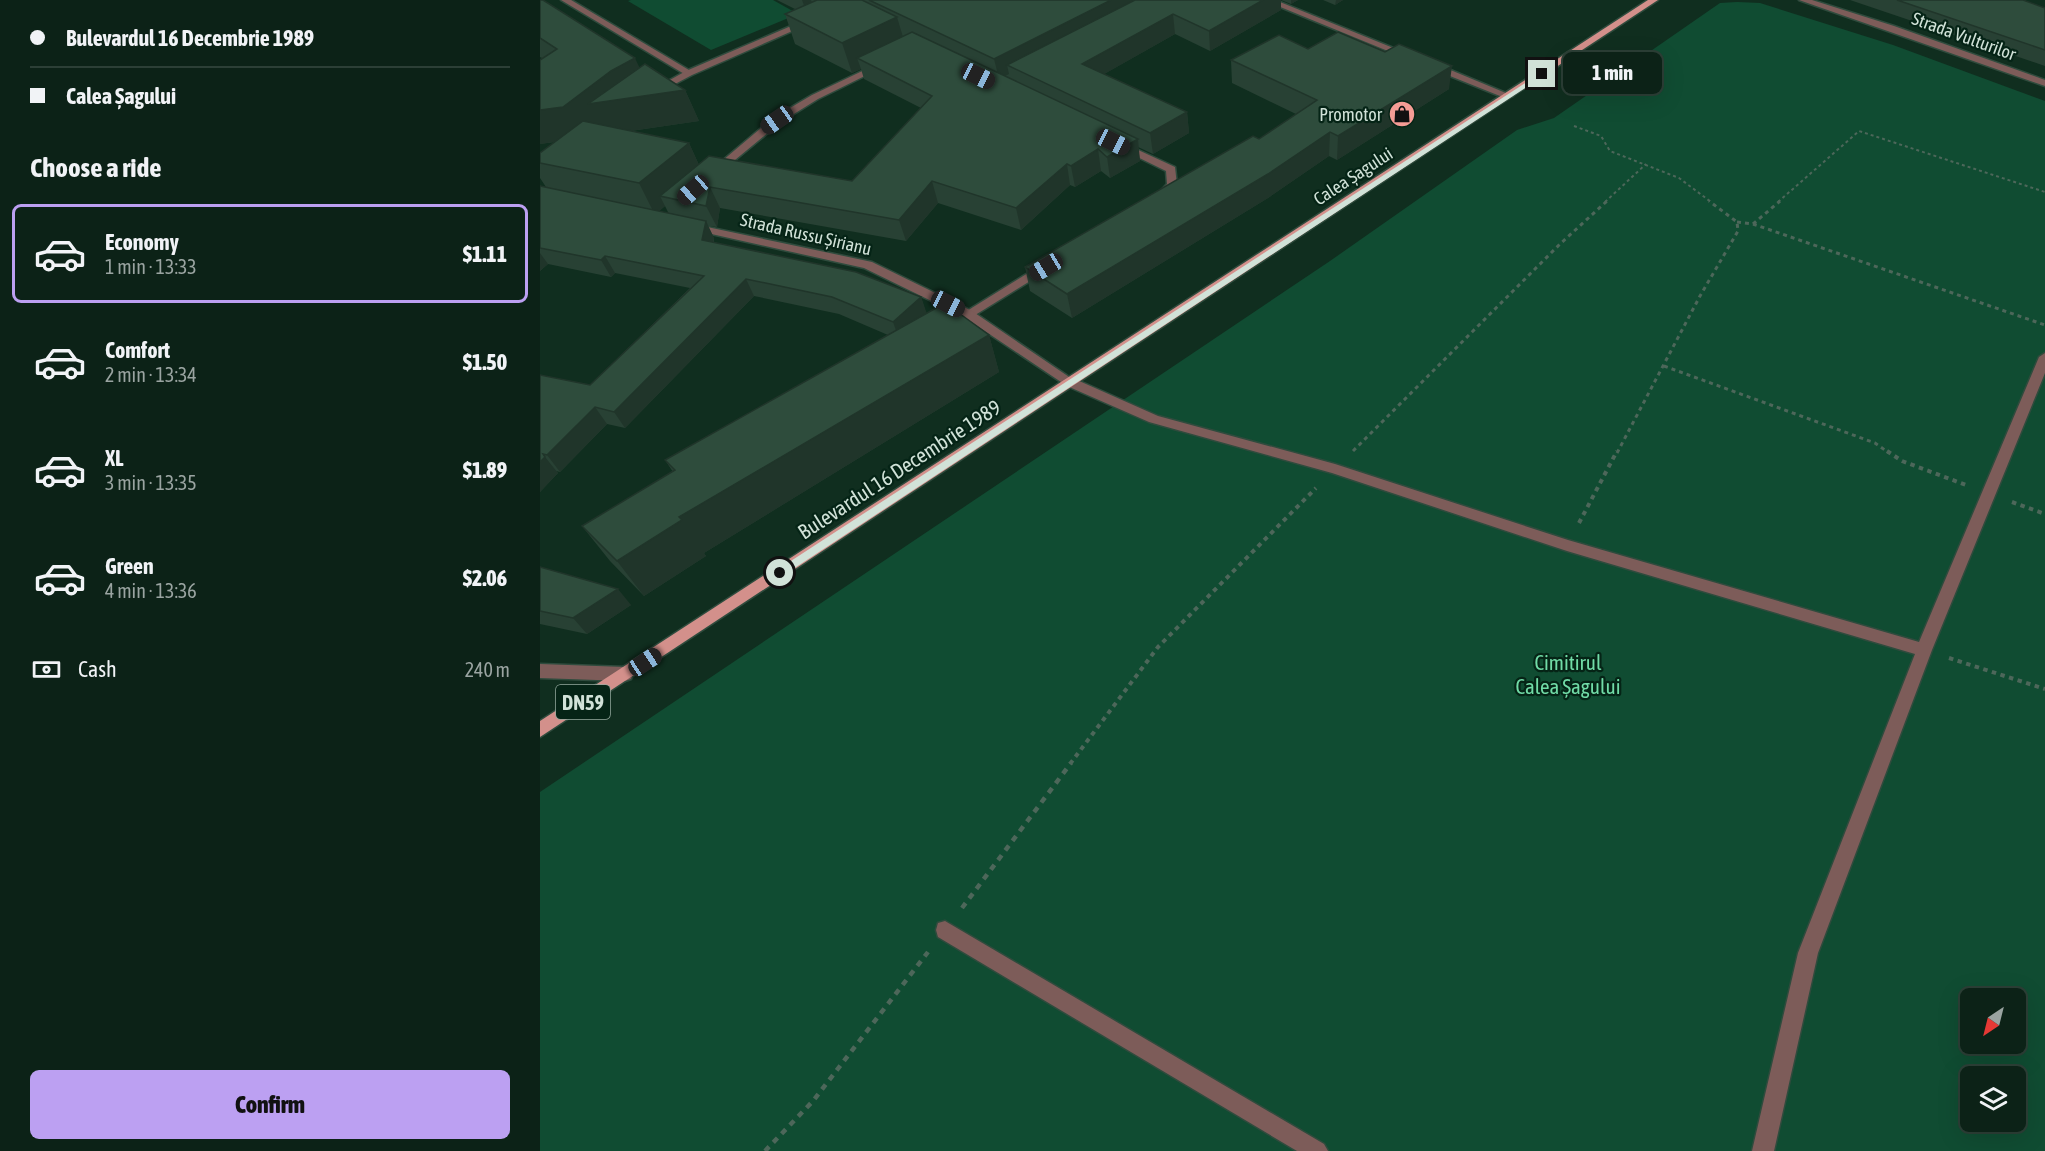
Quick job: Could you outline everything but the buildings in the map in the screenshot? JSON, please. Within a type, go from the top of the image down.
[{"type":"main road","name":"Calea Șagului","points":[[1072,383],[1654,0]]},
{"type":"main road","name":"Bulevardul 16 Decembrie 1989","points":[[540,730],[1072,383]]},
{"type":"street","points":[[565,0],[689,73]]},
{"type":"street","points":[[1267,0],[1508,96]]},
{"type":"street","name":"Strada Vulturilor","points":[[1803,0],[1891,28],[2045,83]]},
{"type":"street","points":[[642,100],[689,73],[819,18]]},
{"type":"street","points":[[709,176],[777,120],[814,97],[887,62]]},
{"type":"street","points":[[1110,140],[1171,170],[1172,185],[1153,201]]},
{"type":"street","name":"Strada Russu Șirianu","points":[[682,225],[868,265],[968,314],[1072,383],[1154,419],[1335,469],[1567,545],[1924,650]]},
{"type":"street","points":[[968,314],[1056,261]]},
{"type":"street","points":[[1763,1151],[1808,953],[1924,650],[2045,357]]},
{"type":"street","points":[[540,671],[625,674]]},
{"type":"street","points":[[945,930],[1317,1151]]},
{"type":"path","points":[[1574,126],[1601,136],[1610,151],[1679,178],[1737,222],[1753,224],[2045,326]]},
{"type":"path","points":[[1753,224],[1859,131],[2045,192]]},
{"type":"path","points":[[765,1151],[813,1101],[1158,647],[1560,244],[1646,164]]},
{"type":"path","points":[[1567,545],[1700,296],[1738,231],[1737,222]]},
{"type":"path","points":[[1664,366],[1875,443],[1902,460],[2045,514]]},
{"type":"path","points":[[1924,650],[2045,689]]},
{"type":"green space","points":[[773,0],[798,14],[711,50],[628,1]]},
{"type":"green space","name":"Cimitirul Calea Șagului","points":[[1737,2],[1760,3],[1893,45],[2045,101],[2045,1151],[540,1151],[540,792],[1330,261],[1517,130],[1554,118],[1720,3]]},
{"type":"place","name":"Promotor","points":[[1402,114]]},
{"type":"route","points":[[780,573],[1542,74]]}]
